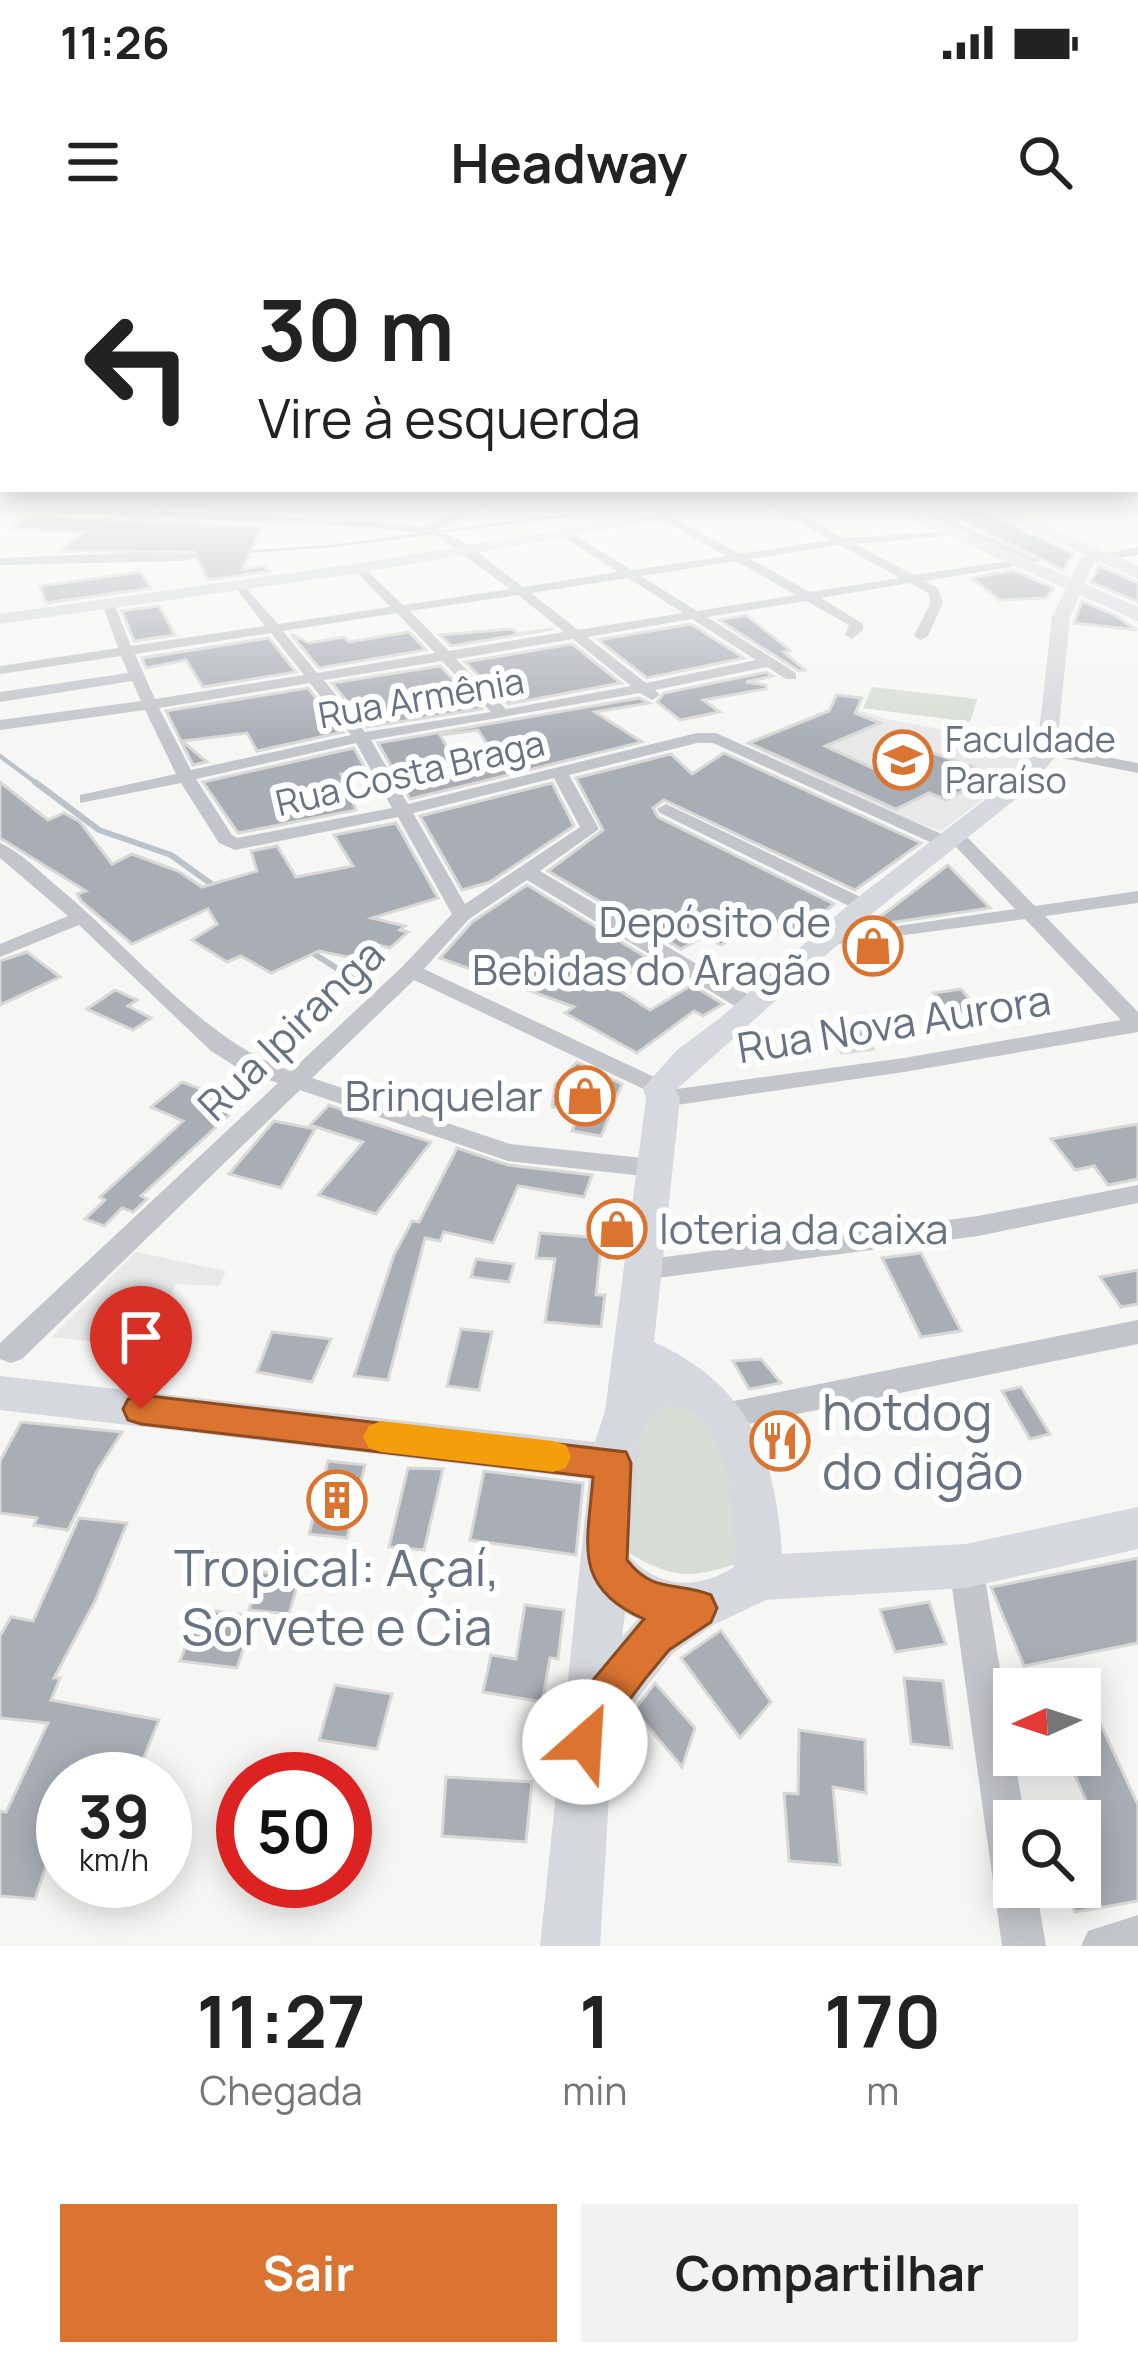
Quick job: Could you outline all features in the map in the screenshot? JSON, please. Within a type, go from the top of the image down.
[{"type":"main road","points":[[0,619],[249,583]]},
{"type":"main road","points":[[1062,583],[1138,615]]},
{"type":"main road","points":[[570,1946],[613,1463],[634,1350],[661,1094],[688,1057],[864,906],[1019,785],[1048,751],[1061,617],[1075,583]]},
{"type":"main road","points":[[634,1350],[678,1371],[714,1407],[750,1479],[759,1531],[758,1578]]},
{"type":"main road","points":[[3,1360],[613,1463]]},
{"type":"main road","points":[[626,1410],[645,1395],[664,1390],[714,1407]]},
{"type":"main road","points":[[588,1719],[655,1636],[697,1608],[758,1578],[966,1565],[1138,1528]]},
{"type":"main road","points":[[607,1565],[626,1590],[653,1604],[697,1608]]},
{"type":"street","points":[[375,583],[502,714]]},
{"type":"street","points":[[513,583],[647,692]]},
{"type":"street","points":[[0,670],[575,583]]},
{"type":"street","points":[[648,583],[791,676]]},
{"type":"street","points":[[777,583],[854,622],[858,627],[852,635]]},
{"type":"street","points":[[3,725],[898,583]]},
{"type":"street","points":[[918,583],[938,596],[920,636]]},
{"type":"street","points":[[239,584],[361,737],[461,915]]},
{"type":"street","points":[[108,603],[148,705],[183,777]]},
{"type":"street","name":"Rua Armênia","points":[[86,799],[361,737],[647,692],[769,662]]},
{"type":"street","points":[[0,697],[136,676]]},
{"type":"street","name":"Rua Costa Braga","points":[[183,777],[225,839],[235,844],[402,811],[681,740],[716,738],[953,840]]},
{"type":"street","points":[[1048,751],[1138,768]]},
{"type":"street","name":"Rua Ipiranga","points":[[3,1360],[411,970],[461,915],[590,829],[559,772]]},
{"type":"street","points":[[666,809],[864,906]]},
{"type":"street","points":[[953,840],[1138,1024]]},
{"type":"street","points":[[0,850],[82,917],[219,1046],[251,1066],[508,1152],[652,1168]]},
{"type":"street","points":[[529,873],[751,1006]]},
{"type":"street","points":[[821,943],[1138,897]]},
{"type":"street","points":[[0,951],[82,917]]},
{"type":"street","points":[[411,970],[661,1094]]},
{"type":"street","name":"Rua Nova Aurora","points":[[661,1094],[904,1065],[1138,1024]]},
{"type":"street","points":[[642,1270],[978,1226],[1138,1194]]},
{"type":"street","points":[[714,1407],[1138,1331]]},
{"type":"street","points":[[966,1565],[1001,1800]]},
{"type":"street","points":[[1018,1908],[1024,1946]]},
{"type":"street","points":[[1103,1946],[1138,1937]]},
{"type":"shaded area","points":[[872,687],[977,700],[970,722],[863,708]]},
{"type":"shaded area","name":"Faculdade Paraíso","points":[[839,705],[1033,747],[1019,772],[941,831],[890,813],[744,743]]},
{"type":"shaded area","points":[[136,1252],[226,1271],[219,1286],[176,1284],[145,1347],[52,1337]]},
{"type":"shaded area","points":[[672,1393],[730,1433],[744,1561],[685,1574],[629,1553],[639,1406]]},
{"type":"building","points":[[147,583],[151,588],[46,603],[40,586]]},
{"type":"building","points":[[978,583],[1041,583],[1053,588],[1047,598],[999,600]]},
{"type":"building","points":[[1092,583],[1137,583],[1138,602]]},
{"type":"building","points":[[1082,601],[1116,616],[1137,630],[1074,623]]},
{"type":"building","points":[[159,606],[175,635],[134,641],[122,611]]},
{"type":"building","points":[[746,615],[786,647],[790,651],[784,652],[805,670],[799,671],[719,620]]},
{"type":"building","points":[[691,624],[744,658],[647,678],[598,640]]},
{"type":"building","points":[[511,629],[518,634],[553,629],[451,646],[440,635]]},
{"type":"building","points":[[409,632],[426,650],[319,668],[291,634],[309,643]]},
{"type":"building","points":[[269,638],[296,672],[203,687],[186,660],[146,668],[142,658]]},
{"type":"building","points":[[572,644],[621,683],[508,704],[465,662]]},
{"type":"building","points":[[440,666],[482,709],[367,727],[332,683]]},
{"type":"building","points":[[766,672],[773,676],[746,682],[766,685],[766,689],[703,700],[720,712],[680,720],[657,702],[664,693]]},
{"type":"building","points":[[308,688],[343,732],[257,751],[247,733],[182,741],[207,762],[193,765],[166,711]]},
{"type":"building","points":[[837,695],[862,698],[855,713],[880,723],[825,746],[881,772],[922,749],[992,774],[947,800],[929,793],[896,809],[749,743],[829,711]]},
{"type":"building","points":[[639,698],[649,703],[595,712],[642,742],[410,799],[378,743]],"holes":[[[478,730],[502,767],[462,773],[440,735]]]},
{"type":"building","points":[[354,748],[366,770],[341,774],[356,810],[238,833],[203,782]]},
{"type":"building","points":[[724,753],[921,843],[855,890],[664,800],[653,808],[658,817],[834,904],[792,938],[761,923],[721,945],[705,936],[681,949],[548,871],[603,830],[576,778],[671,754],[692,774]]},
{"type":"building","points":[[0,782],[48,820],[64,813],[80,822],[112,864],[132,854],[178,871],[202,887],[257,871],[251,851],[277,846],[296,877],[353,866],[334,835],[396,823],[438,898],[372,918],[405,926],[400,930],[408,932],[390,948],[370,943],[352,958],[319,951],[271,973],[241,956],[227,962],[192,940],[217,924],[208,909],[132,944],[82,902],[77,894],[86,891],[0,838]]},
{"type":"building","points":[[552,783],[574,826],[490,882],[462,890],[420,816]]},
{"type":"building","points":[[948,865],[990,908],[868,926]]},
{"type":"building","points":[[527,885],[654,962],[611,985],[650,1010],[692,985],[723,1004],[703,1016],[694,1011],[637,1053],[565,1013],[574,1007],[440,958],[472,922]]},
{"type":"building","points":[[27,952],[60,977],[0,1005],[0,961]]},
{"type":"building","points":[[961,989],[978,1010],[951,1015],[934,993]]},
{"type":"building","points":[[115,990],[137,1000],[128,1006],[151,1018],[133,1030],[87,1009]]},
{"type":"building","points":[[855,1022],[873,1049],[842,1053],[825,1027]]},
{"type":"building","name":"Brinquelar","points":[[577,1062],[622,1084],[601,1136],[572,1131],[580,1110],[552,1107],[555,1085]]},
{"type":"building","points":[[182,1082],[241,1104],[141,1196],[147,1199],[133,1212],[122,1208],[104,1226],[85,1219],[105,1200],[100,1197],[183,1121],[151,1107]]},
{"type":"building","points":[[329,1105],[349,1112],[346,1115],[431,1142],[376,1214],[318,1195],[363,1142],[310,1125]]},
{"type":"building","points":[[274,1121],[315,1129],[281,1188],[229,1174]]},
{"type":"building","points":[[1138,1124],[1138,1179],[1108,1185],[1094,1166],[1075,1170],[1051,1139]]},
{"type":"building","points":[[457,1148],[508,1165],[592,1175],[584,1197],[518,1186],[493,1243],[444,1232],[440,1241],[425,1238],[388,1380],[354,1376],[394,1255],[412,1221],[419,1222]]},
{"type":"building","points":[[540,1233],[602,1238],[596,1295],[605,1295],[601,1327],[545,1322],[555,1259],[536,1258]]},
{"type":"building","points":[[921,1253],[961,1331],[921,1337],[882,1258]]},
{"type":"building","points":[[476,1259],[514,1264],[509,1282],[471,1277]]},
{"type":"building","points":[[1138,1270],[1138,1304],[1121,1307],[1100,1277]]},
{"type":"building","points":[[461,1329],[492,1332],[479,1390],[447,1386]]},
{"type":"building","points":[[272,1332],[331,1339],[312,1382],[257,1372]]},
{"type":"building","points":[[761,1359],[781,1383],[749,1389],[733,1361]]},
{"type":"building","points":[[1021,1387],[1050,1434],[1030,1439],[1002,1391]]},
{"type":"building","points":[[21,1422],[122,1432],[68,1530],[34,1525],[37,1518],[0,1513],[0,1461]]},
{"type":"building","name":"hotdog do digão","points":[[795,1425],[802,1450],[769,1456],[758,1432]]},
{"type":"building","name":"Tropical: Açaí, Sorvete e Cia","points":[[328,1461],[365,1465],[347,1538],[309,1534]]},
{"type":"building","points":[[408,1468],[443,1469],[424,1550],[389,1547]]},
{"type":"building","points":[[484,1471],[583,1483],[576,1555],[470,1540]]},
{"type":"building","points":[[79,1518],[127,1523],[95,1601],[54,1678],[60,1678],[51,1700],[159,1720],[146,1752],[36,1752],[35,1899],[0,1896],[0,1811],[6,1812],[48,1723],[0,1718],[0,1636],[11,1617],[33,1621]]},
{"type":"building","points":[[1138,1558],[1138,1643],[1024,1666],[991,1587]]},
{"type":"building","points":[[261,1572],[300,1576],[289,1614],[249,1610]]},
{"type":"building","points":[[929,1602],[946,1644],[895,1652],[880,1610]]},
{"type":"building","points":[[525,1605],[564,1610],[558,1659],[550,1658],[542,1702],[483,1692],[491,1655],[516,1659]]},
{"type":"building","points":[[200,1609],[254,1616],[237,1668],[180,1661]]},
{"type":"building","points":[[721,1630],[771,1702],[740,1738],[681,1658]]},
{"type":"building","points":[[904,1678],[943,1681],[952,1748],[911,1744]]},
{"type":"building","points":[[655,1683],[695,1728],[682,1767],[634,1710]]},
{"type":"building","points":[[335,1685],[392,1694],[377,1749],[319,1740]]},
{"type":"building","points":[[1101,1725],[1138,1805],[1138,1901],[1101,1907],[1101,1800],[1086,1800],[1075,1776],[1101,1776]]},
{"type":"building","points":[[799,1730],[865,1740],[866,1793],[833,1787],[840,1865],[789,1861],[784,1793],[798,1794]]},
{"type":"building","points":[[446,1777],[532,1782],[526,1842],[442,1836]]},
{"type":"waterway","points":[[0,756],[39,785]]},
{"type":"waterway","points":[[35,782],[39,785]]},
{"type":"waterway","points":[[39,785],[99,830],[171,855],[217,888]]},
{"type":"waterway","points":[[308,950],[352,978]]},
{"type":"slow traffic","points":[[381,1437],[553,1456]]},
{"type":"place","name":"Faculdade Paraíso","points":[[903,760]]},
{"type":"place","name":"Depósito de Bebidas do Aragão","points":[[873,946]]},
{"type":"place","name":"Brinquelar","points":[[585,1096]]},
{"type":"place","name":"loteria da caixa","points":[[617,1229]]},
{"type":"place","name":"hotdog do digão","points":[[780,1441]]},
{"type":"place","name":"Tropical: Açaí, Sorvete e Cia","points":[[337,1500]]},
{"type":"route","points":[[141,1409],[613,1463],[607,1565],[626,1590],[653,1604],[697,1608],[655,1636],[631,1664],[588,1719],[585,1742]]}]
